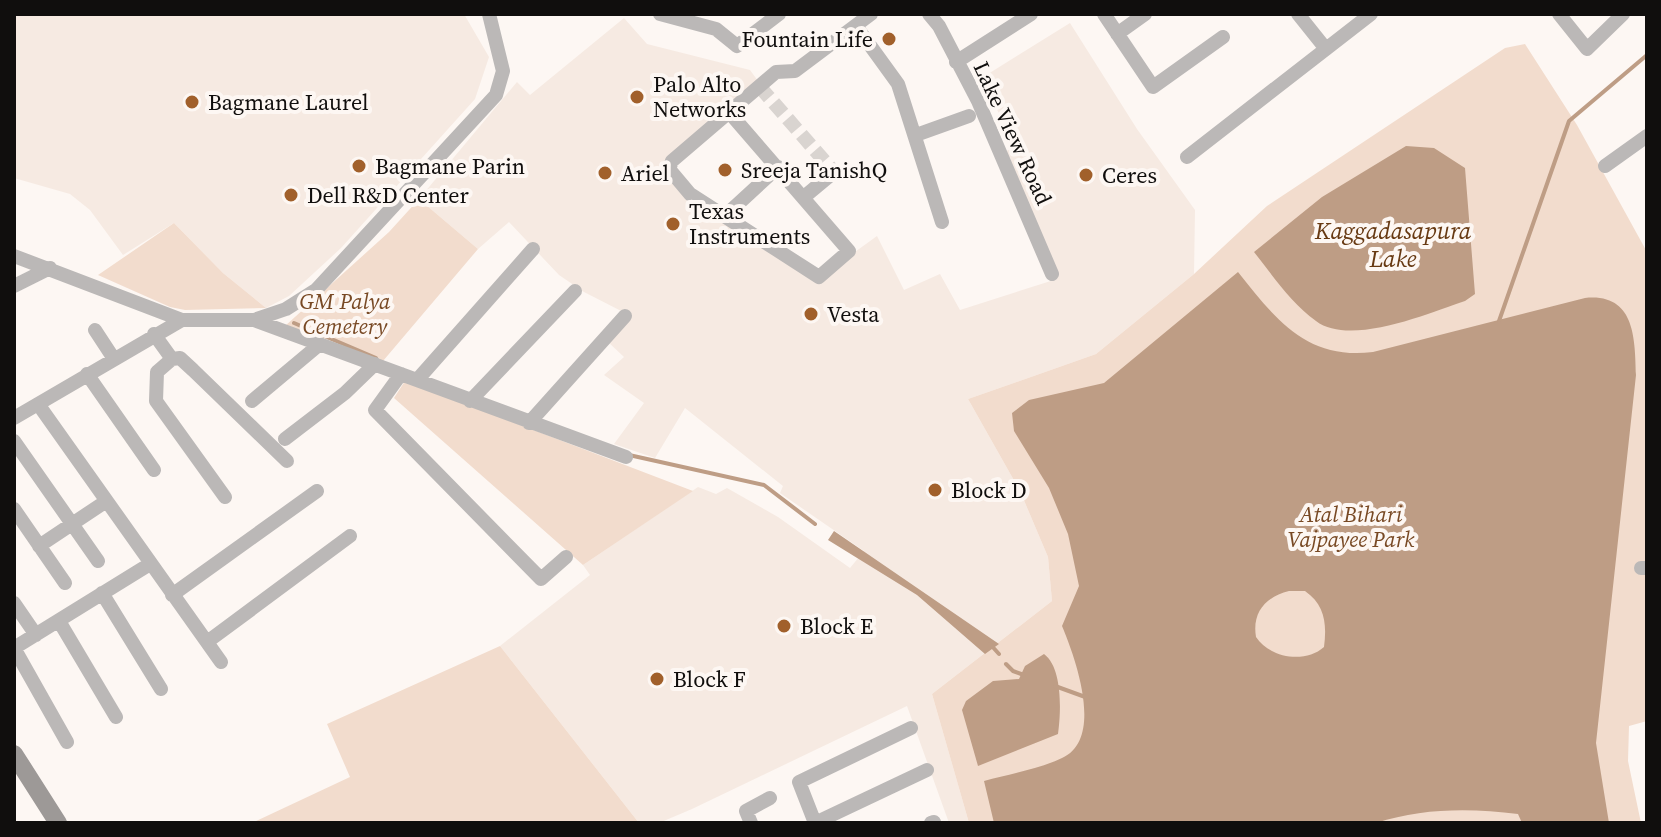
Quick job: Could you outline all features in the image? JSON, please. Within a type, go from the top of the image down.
[{"type":"main road","points":[[14,754],[58,823]]},
{"type":"main road","points":[[14,773],[46,823]]},
{"type":"street","points":[[14,256],[182,320],[254,320],[286,309],[316,290],[496,95],[503,71],[489,14]]},
{"type":"street","points":[[660,14],[716,29],[737,46],[779,14]]},
{"type":"street","points":[[744,105],[778,167],[849,251],[819,277],[690,194],[669,169],[672,161],[744,105],[776,72],[795,71],[871,14]]},
{"type":"street","name":"Lake View Road","points":[[929,14],[939,26],[978,101],[1052,274]]},
{"type":"street","points":[[956,62],[1031,14]]},
{"type":"street","points":[[1104,14],[1153,87],[1223,37]]},
{"type":"street","points":[[1117,34],[1145,14]]},
{"type":"street","points":[[1298,14],[1326,49]]},
{"type":"street","points":[[1187,157],[1371,14]]},
{"type":"street","points":[[1559,14],[1587,49],[1623,14]]},
{"type":"street","points":[[856,26],[898,84],[942,222]]},
{"type":"street","points":[[916,135],[969,116]]},
{"type":"street","points":[[1605,166],[1647,136]]},
{"type":"street","points":[[726,215],[778,167]]},
{"type":"street","points":[[804,197],[834,172]]},
{"type":"street","points":[[418,379],[533,249]]},
{"type":"street","points":[[14,286],[50,268]]},
{"type":"street","points":[[470,401],[575,291]]},
{"type":"street","points":[[529,423],[625,316]]},
{"type":"street","points":[[14,418],[182,320]]},
{"type":"street","points":[[254,320],[626,457]]},
{"type":"street","points":[[95,330],[114,359]]},
{"type":"street","points":[[154,334],[172,359]]},
{"type":"street","points":[[252,401],[320,344]]},
{"type":"street","points":[[225,497],[156,401],[157,372],[172,359],[180,358],[287,461]]},
{"type":"street","points":[[285,439],[375,364]]},
{"type":"street","points":[[87,374],[154,470]]},
{"type":"street","points":[[401,374],[375,410],[541,579],[566,557]]},
{"type":"street","points":[[38,404],[221,662]]},
{"type":"street","points":[[14,441],[98,561]]},
{"type":"street","points":[[172,595],[317,491]]},
{"type":"street","points":[[39,546],[105,502]]},
{"type":"street","points":[[14,509],[65,583]]},
{"type":"street","points":[[207,642],[350,536]]},
{"type":"street","points":[[67,742],[14,648],[150,564]]},
{"type":"street","points":[[102,593],[161,689]]},
{"type":"street","points":[[14,603],[36,635]]},
{"type":"street","points":[[59,621],[116,717]]},
{"type":"street","points":[[911,728],[799,782],[815,823],[927,770]]},
{"type":"street","points":[[751,823],[746,811],[770,798]]},
{"type":"shaded area","points":[[14,14],[464,14],[489,57],[475,99],[341,248],[289,296],[266,308],[223,273],[174,223],[123,255],[90,210],[70,194],[14,178]]},
{"type":"shaded area","points":[[624,18],[647,44],[750,70],[758,81],[655,172],[819,278],[877,236],[904,290],[940,274],[960,310],[1057,279],[1004,152],[1017,146],[980,79],[1070,23],[1137,129],[1195,210],[1194,274],[1096,354],[968,399],[1020,491],[1048,557],[1052,601],[932,694],[969,823],[949,823],[907,706],[692,809],[659,823],[639,823],[500,646],[590,575],[583,565],[698,487],[716,494],[727,488],[778,517],[850,568],[864,551],[780,493],[783,486],[685,408],[655,458],[614,444],[644,403],[604,375],[624,357],[607,341],[631,316],[584,292],[559,275],[509,222],[478,249],[419,199],[517,82],[530,95]]},
{"type":"green space","name":"Kaggadasapura Lake","points":[[1525,44],[1577,125],[1647,252],[1647,721],[1629,726],[1628,761],[1641,823],[969,823],[932,694],[1052,601],[1048,557],[1020,491],[968,399],[1096,354],[1194,274],[1267,206],[1505,48]]},
{"type":"green space","name":"GM Palya Cemetery","points":[[419,199],[478,249],[383,361],[357,349],[285,326],[389,232]]},
{"type":"green space","points":[[174,223],[223,273],[266,308],[185,310],[170,307],[98,275]]},
{"type":"green space","points":[[405,381],[693,491],[583,565],[394,398]]},
{"type":"green space","points":[[500,646],[639,823],[252,823],[350,777],[327,724]]},
{"type":"water","name":"Kaggadasapura Lake","points":[[1406,146],[1434,148],[1465,168],[1475,294],[1465,301],[1390,325],[1349,331],[1331,328],[1316,321],[1298,306],[1254,252],[1322,197]]},
{"type":"water","name":"Kaggadasapura Lake","points":[[1238,272],[1280,321],[1295,333],[1329,350],[1350,353],[1373,352],[1585,298],[1602,298],[1623,310],[1633,333],[1636,375],[1596,743],[1609,823],[1522,823],[1518,814],[1464,810],[1411,814],[1376,823],[994,823],[984,781],[1062,758],[1075,748],[1082,734],[1084,716],[1079,676],[1062,626],[1079,586],[1068,534],[1049,488],[1014,431],[1012,413],[1029,400],[1104,383]],"holes":[[[1289,591],[1305,591],[1321,609],[1324,647],[1298,657],[1270,650],[1256,637],[1258,613],[1273,597]]]},
{"type":"water","points":[[834,531],[999,644],[985,654],[917,595],[828,540]]},
{"type":"water","points":[[1044,654],[1055,669],[1058,680],[1058,734],[978,766],[962,710],[966,701],[993,681],[1019,679],[1025,666]]},
{"type":"waterway","points":[[1499,321],[1569,121],[1647,55]]},
{"type":"waterway","points":[[294,323],[376,358]]},
{"type":"waterway","points":[[629,455],[764,485],[815,524]]},
{"type":"waterway","points":[[990,644],[999,654]]},
{"type":"waterway","points":[[1006,664],[1024,675]]},
{"type":"waterway","points":[[1055,686],[1088,698]]},
{"type":"tunnel","points":[[760,87],[834,172]]},
{"type":"place","name":"Fountain Life","points":[[889,39]]},
{"type":"place","name":"Palo Alto Networks","points":[[637,97]]},
{"type":"place","name":"Bagmane Laurel","points":[[192,102]]},
{"type":"place","name":"Bagmane Parin","points":[[359,166]]},
{"type":"place","name":"Sreeja TanishQ","points":[[725,170]]},
{"type":"place","name":"Ariel","points":[[605,173]]},
{"type":"place","name":"Ceres","points":[[1086,175]]},
{"type":"place","name":"Dell R&D Center","points":[[291,195]]},
{"type":"place","name":"Texas Instruments","points":[[673,224]]},
{"type":"place","name":"Vesta","points":[[811,314]]},
{"type":"place","name":"Block D","points":[[935,490]]},
{"type":"place","name":"Block E","points":[[784,626]]},
{"type":"place","name":"Block F","points":[[657,679]]},
{"type":"park label","name":"Atal Bihari Vajpayee Park","points":[[1351,526]]}]
